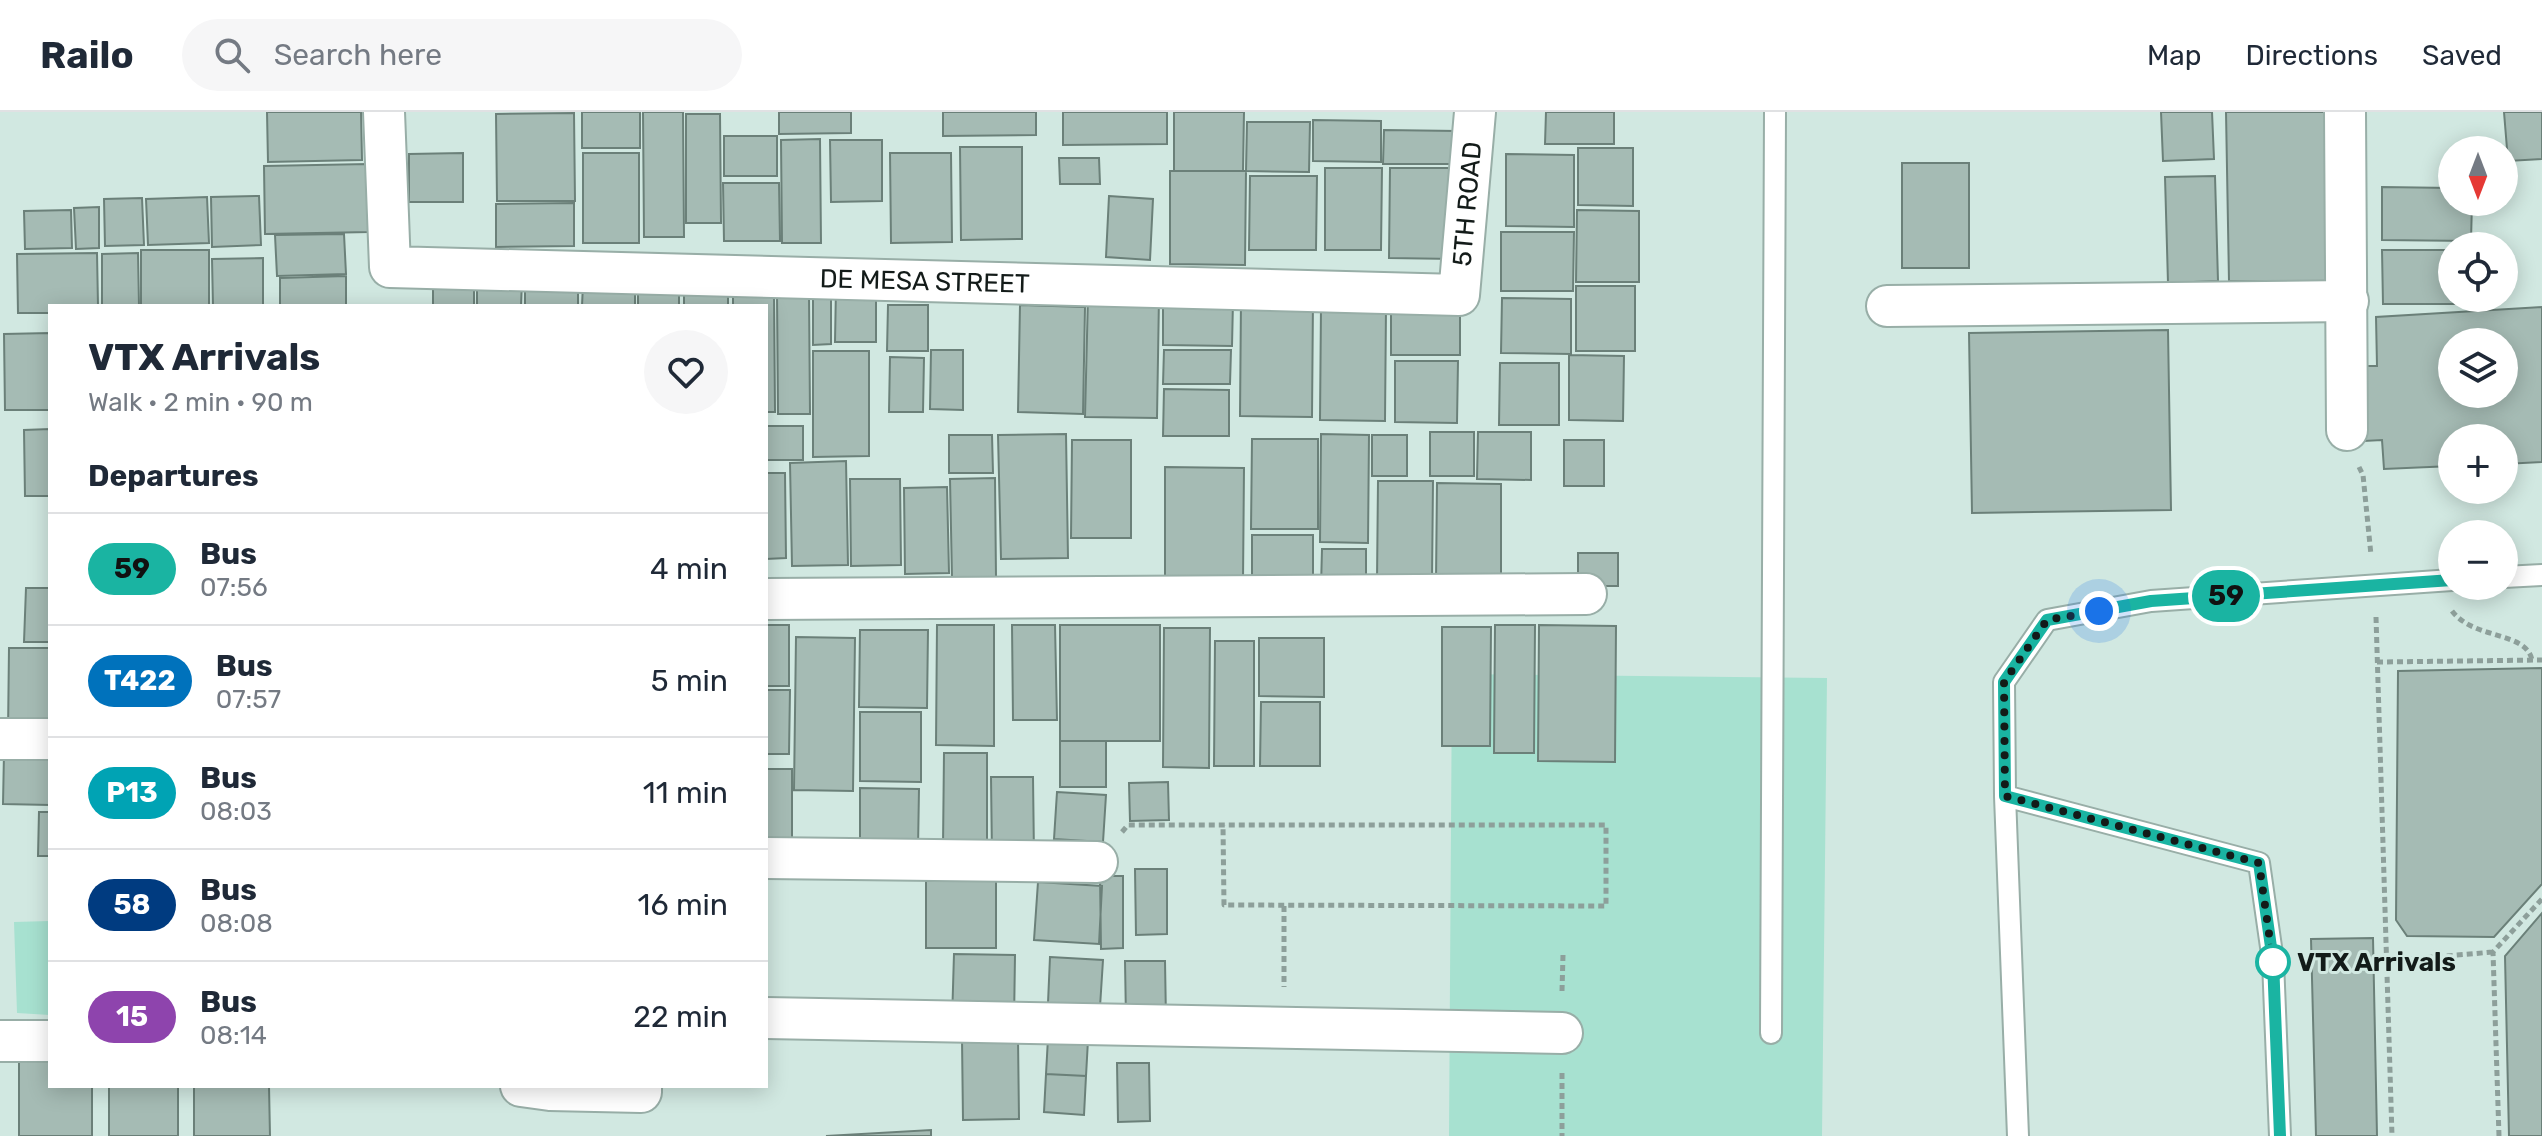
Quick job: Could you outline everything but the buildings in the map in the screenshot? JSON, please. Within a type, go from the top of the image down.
[{"type":"street","name":"DE MESA STREET","points":[[384,112],[390,267],[1459,295]]},
{"type":"street","name":"5TH ROAD","points":[[1459,295],[1475,112]]},
{"type":"street","points":[[2345,112],[2350,443]]},
{"type":"street","points":[[1887,306],[2348,301]]},
{"type":"street","points":[[768,599],[1586,594]]},
{"type":"street","points":[[0,739],[48,739]]},
{"type":"street","points":[[768,858],[1097,862]]},
{"type":"street","points":[[768,1018],[1562,1033]]},
{"type":"street","points":[[0,1041],[48,1041]]},
{"type":"street","points":[[536,1088],[641,1089]]},
{"type":"lane","points":[[1771,1033],[1775,112]]},
{"type":"lane","points":[[2518,576],[2542,575]]},
{"type":"lane","points":[[2018,1136],[2005,796],[2004,682],[2047,620],[2151,601],[2438,581]]},
{"type":"lane","points":[[2005,796],[2259,863],[2273,961],[2280,1136]]},
{"type":"path","points":[[2350,443],[2363,475],[2374,586],[2392,1136]]},
{"type":"path","points":[[2451,600],[2453,614],[2471,628],[2522,643],[2530,650],[2532,660]]},
{"type":"path","points":[[2377,662],[2542,660]]},
{"type":"path","points":[[1097,862],[1128,825],[1223,825],[1606,825],[1606,906],[1224,905],[1223,825]]},
{"type":"path","points":[[2387,961],[2493,952],[2542,899]]},
{"type":"path","points":[[1284,906],[1285,1028]]},
{"type":"path","points":[[2493,952],[2499,1136]]},
{"type":"green space","points":[[1452,674],[1827,678],[1822,1136],[1449,1136]]},
{"type":"green space","points":[[48,921],[48,1015],[17,1013],[14,922]]},
{"type":"bus line","name":"59","points":[[2280,1136],[2273,961],[2259,863],[2005,796],[2004,682],[2047,620],[2151,601],[2438,581]]},
{"type":"place","name":"VTX Arrivals","points":[[2273,962]]},
{"type":"route","points":[[2099,611],[2047,620],[2004,682],[2005,796],[2259,863],[2273,962]]}]
